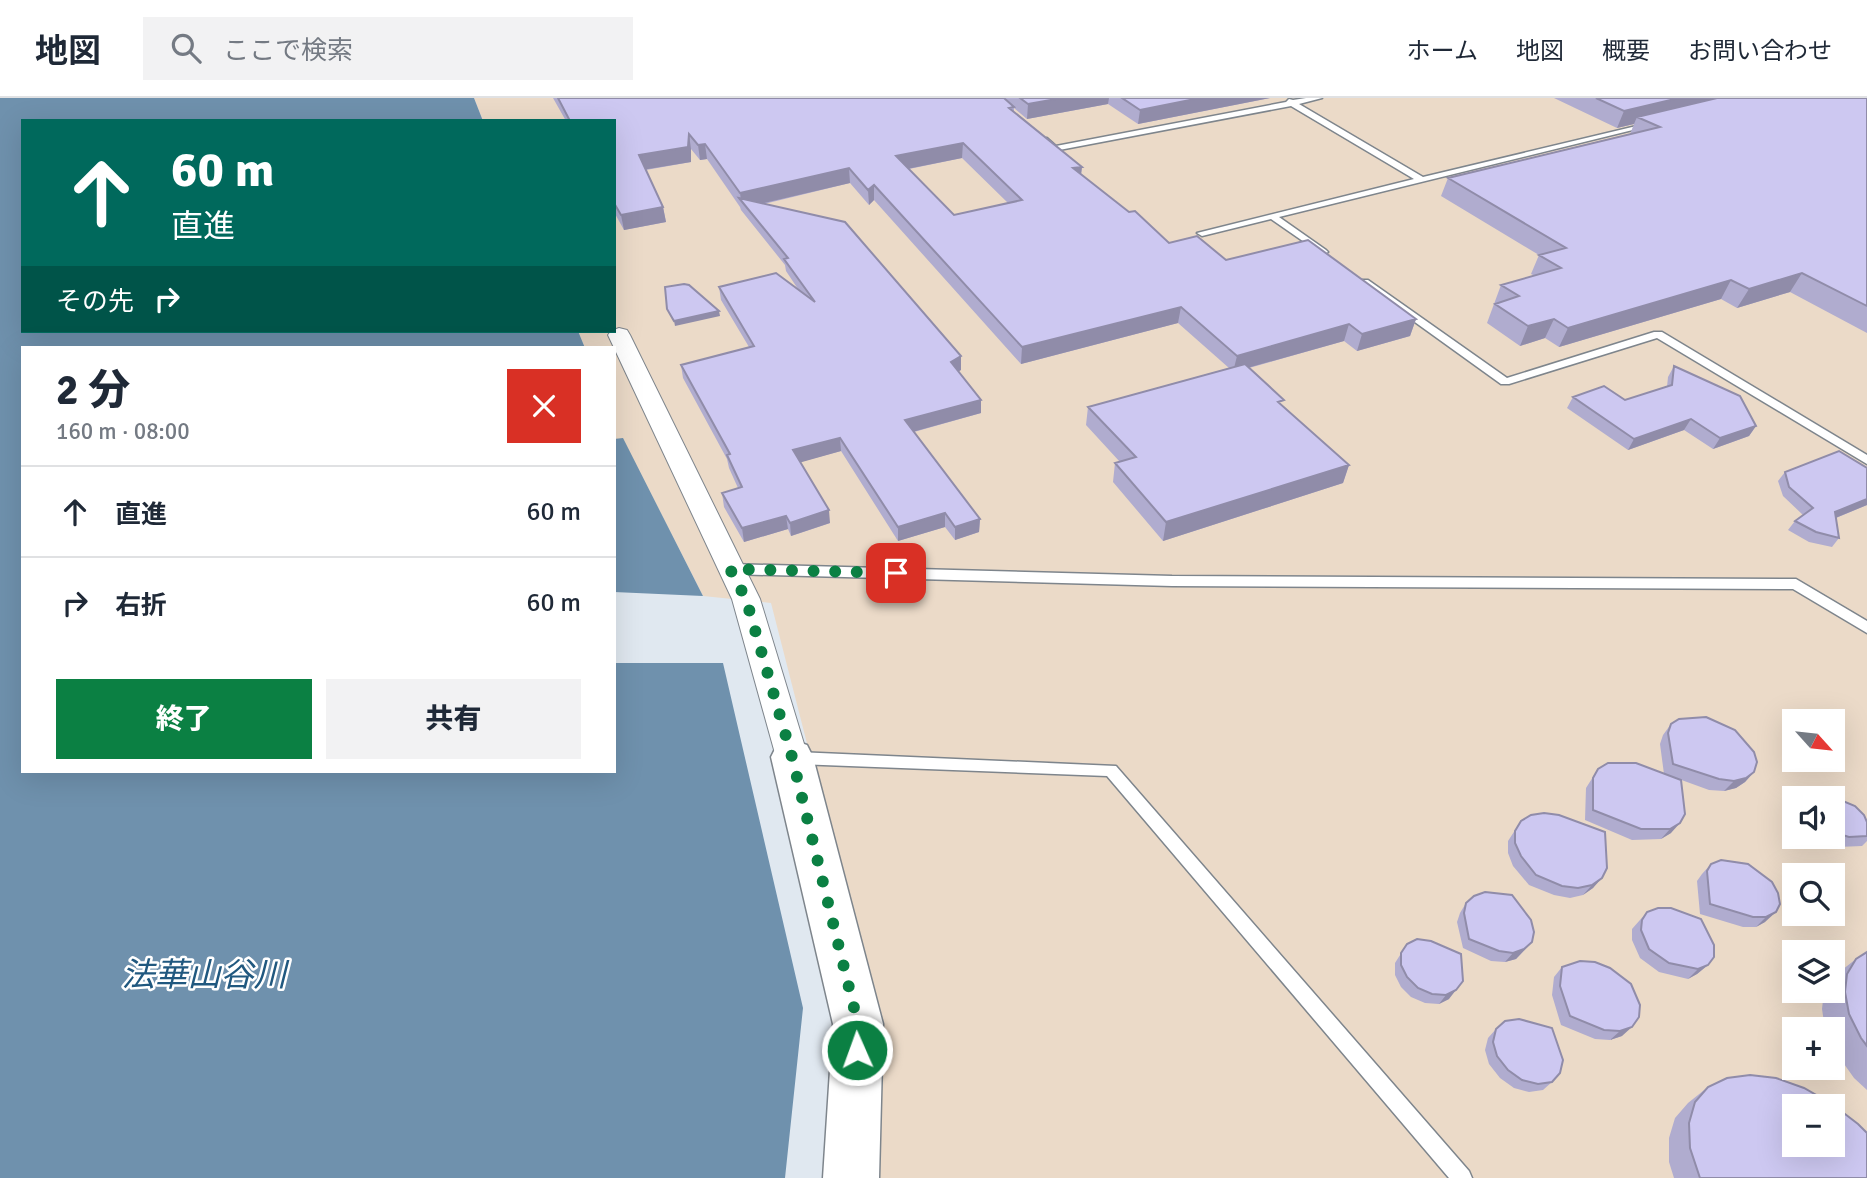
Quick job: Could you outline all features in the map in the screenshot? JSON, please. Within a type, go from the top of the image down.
[{"type":"main road","points":[[792,757],[858,1024],[851,1178]]},
{"type":"street","points":[[619,335],[746,599],[792,757]]},
{"type":"lane","points":[[1034,132],[1054,149],[1289,100],[1318,98]]},
{"type":"lane","points":[[1289,100],[1420,179]]},
{"type":"lane","points":[[1202,233],[1657,123]]},
{"type":"lane","points":[[1272,216],[1327,256]]},
{"type":"lane","points":[[1350,271],[1505,382],[1658,334],[1867,460]]},
{"type":"lane","points":[[730,569],[1172,581],[1796,584],[1867,628]]},
{"type":"lane","points":[[792,757],[1111,770],[1462,1178]]},
{"type":"shaded area","points":[[474,98],[1867,98],[1867,1178],[873,1178],[882,1036],[771,603],[703,596],[623,439],[616,439],[616,346],[584,346],[579,333],[616,333],[616,119],[482,119]]},
{"type":"water","name":"法華山谷川","points":[[0,98],[474,98],[482,119],[21,119],[21,333],[579,333],[584,346],[21,346],[21,773],[616,773],[616,663],[723,663],[803,1008],[785,1178],[0,1178]]},
{"type":"water","points":[[623,438],[703,596],[616,592],[616,439]]},
{"type":"building","points":[[558,98],[1004,98],[1014,107],[1009,108],[1082,167],[1073,168],[1129,212],[1135,211],[1169,243],[1197,236],[1226,260],[1308,240],[1416,319],[1362,334],[1349,324],[1237,356],[1181,307],[1022,347],[874,185],[868,190],[849,168],[740,193],[705,144],[698,145],[689,134],[688,147],[639,155],[663,207],[621,215],[616,206],[616,119],[569,119]],"holes":[[[963,143],[1022,200],[954,215],[896,156]]]},
{"type":"building","points":[[1020,98],[1062,98],[1028,104]]},
{"type":"building","points":[[1122,98],[1200,98],[1140,110]]},
{"type":"building","points":[[1596,98],[1679,98],[1624,111]]},
{"type":"building","points":[[1717,98],[1867,98],[1867,306],[1802,273],[1749,289],[1731,280],[1568,328],[1554,319],[1528,326],[1495,304],[1519,296],[1501,285],[1561,268],[1539,255],[1566,248],[1448,178],[1660,127],[1637,117]]},
{"type":"building","points":[[739,198],[845,222],[961,356],[951,362],[981,400],[905,420],[980,519],[955,527],[945,513],[898,527],[840,438],[793,450],[829,510],[790,523],[786,516],[742,528],[722,493],[742,487],[727,455],[730,454],[681,365],[754,346],[719,287],[776,273],[815,302],[784,259],[788,258]]},
{"type":"building","points":[[689,285],[719,311],[674,321],[667,309],[665,287]]},
{"type":"building","points":[[1245,364],[1284,400],[1278,402],[1349,465],[1166,522],[1115,463],[1136,457],[1088,407]]},
{"type":"building","points":[[1674,366],[1740,396],[1756,426],[1720,438],[1691,419],[1634,439],[1573,397],[1604,386],[1625,400],[1672,385]]},
{"type":"building","points":[[1839,451],[1867,468],[1867,499],[1835,512],[1839,538],[1816,532],[1795,521],[1813,508],[1789,487],[1785,472]]},
{"type":"building","points":[[1706,717],[1735,730],[1754,752],[1757,762],[1754,772],[1746,778],[1734,781],[1719,779],[1673,764],[1668,733],[1671,724],[1679,719]]},
{"type":"building","points":[[1608,763],[1636,763],[1681,780],[1685,814],[1680,823],[1670,829],[1641,829],[1593,810],[1593,778],[1598,769]]},
{"type":"building","points":[[1845,802],[1855,806],[1867,822],[1867,836],[1845,836]]},
{"type":"building","points":[[1531,815],[1559,815],[1605,832],[1607,868],[1602,878],[1592,885],[1578,888],[1562,886],[1536,875],[1521,856],[1515,843],[1515,831],[1521,821]]},
{"type":"building","points":[[1721,860],[1748,864],[1772,882],[1780,904],[1776,912],[1766,917],[1753,917],[1710,904],[1707,871],[1711,864]]},
{"type":"building","points":[[1485,892],[1512,895],[1531,920],[1534,932],[1532,942],[1524,949],[1513,953],[1499,951],[1469,939],[1464,913],[1466,903]]},
{"type":"building","points":[[1658,908],[1671,908],[1701,919],[1714,945],[1714,957],[1708,965],[1698,969],[1669,963],[1649,949],[1641,930],[1642,920],[1647,912]]},
{"type":"building","points":[[1417,939],[1431,941],[1461,954],[1463,981],[1456,990],[1446,995],[1432,994],[1418,988],[1407,977],[1401,965],[1401,953],[1407,944]]},
{"type":"building","points":[[1867,952],[1867,1046],[1849,1014],[1845,992],[1847,974],[1856,959]]},
{"type":"building","points":[[1580,961],[1595,962],[1610,968],[1631,984],[1640,1005],[1639,1017],[1632,1027],[1620,1031],[1604,1030],[1570,1016],[1560,986],[1562,967]]},
{"type":"building","points":[[1519,1019],[1552,1028],[1563,1060],[1560,1073],[1552,1082],[1538,1084],[1522,1080],[1508,1070],[1497,1056],[1493,1042],[1496,1029],[1505,1021]]},
{"type":"building","points":[[1750,1075],[1776,1078],[1814,1094],[1782,1094],[1782,1157],[1845,1157],[1845,1114],[1867,1133],[1867,1178],[1700,1178],[1690,1148],[1689,1123],[1695,1102],[1708,1087],[1727,1078]]},
{"type":"route","points":[[857,1050],[858,1024],[792,757],[746,599],[730,569],[896,573]]}]
